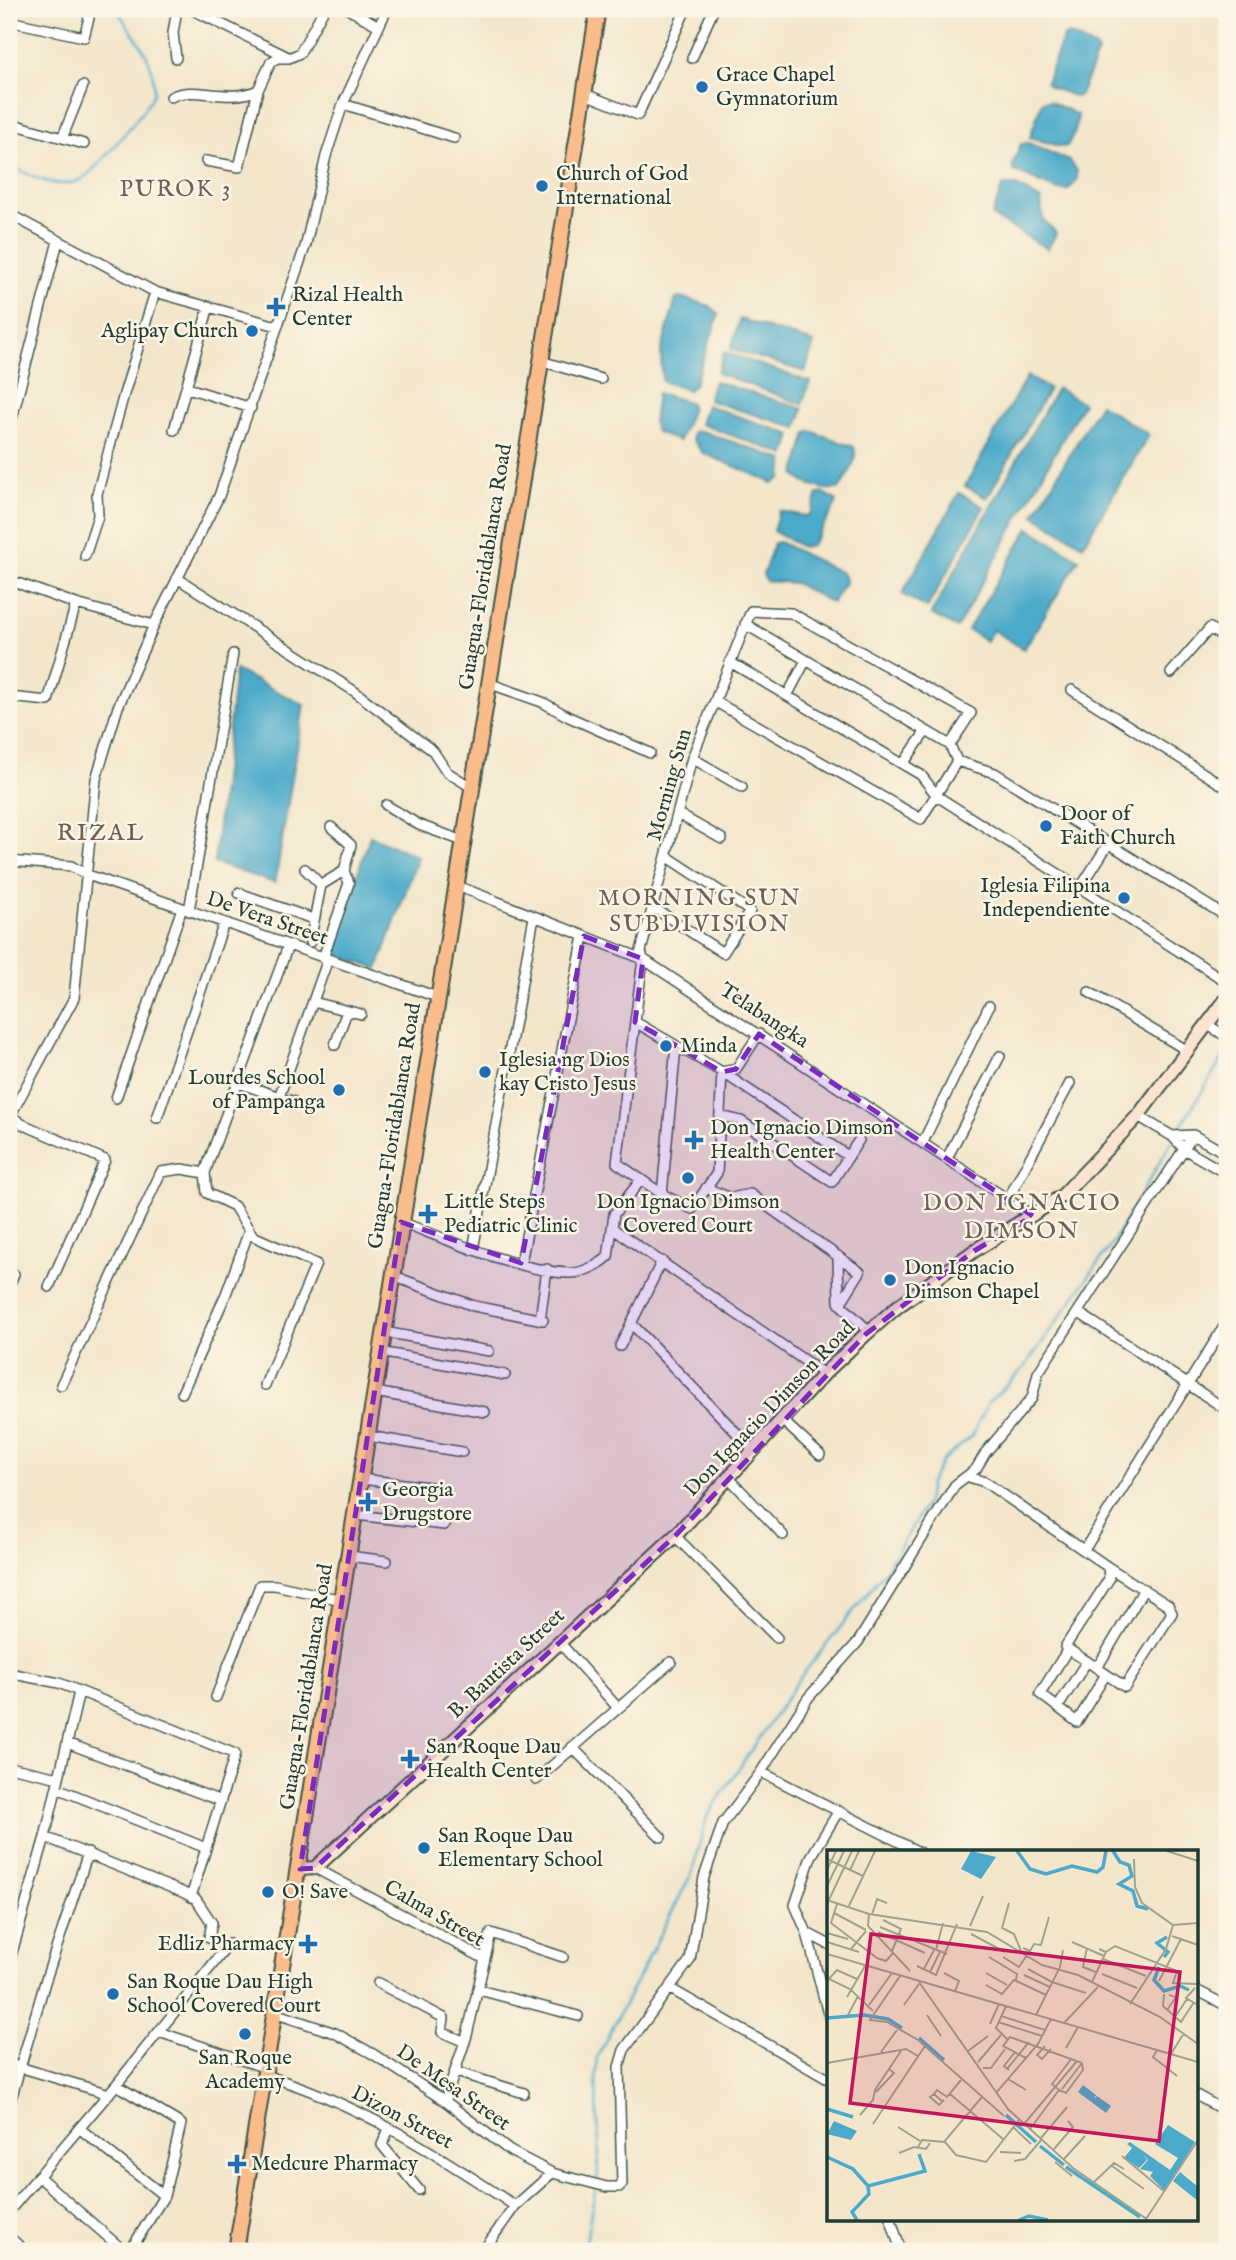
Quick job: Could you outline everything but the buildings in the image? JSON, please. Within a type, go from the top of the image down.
[{"type":"main road","name":"Guagua-Floridablanca Road","points":[[236,2251],[274,2013],[307,1869],[342,1600],[380,1352],[598,9]]},
{"type":"street","points":[[9,21],[48,32],[84,37],[89,18],[87,9]]},
{"type":"street","points":[[176,58],[173,33],[177,9]]},
{"type":"street","points":[[191,9],[289,58]]},
{"type":"street","points":[[206,161],[239,167],[258,90],[271,62],[276,58],[289,58],[300,53],[324,9]]},
{"type":"street","points":[[348,9],[377,25]]},
{"type":"street","points":[[49,1287],[105,1160],[9,1117],[74,998],[96,779],[118,707],[154,625],[219,496],[306,244],[326,156],[343,104],[377,25],[387,9]]},
{"type":"street","points":[[585,94],[638,115],[687,9]]},
{"type":"street","points":[[692,58],[713,11],[702,9]]},
{"type":"street","points":[[63,136],[83,86]]},
{"type":"street","points":[[171,97],[181,91],[216,97],[258,90]]},
{"type":"street","points":[[343,104],[454,138]]},
{"type":"street","points":[[9,122],[84,144]]},
{"type":"street","points":[[9,215],[155,292],[277,326]]},
{"type":"street","points":[[9,430],[58,241]]},
{"type":"street","points":[[85,556],[98,516],[97,494],[155,292]]},
{"type":"street","points":[[174,430],[209,306]]},
{"type":"street","points":[[541,361],[601,379]]},
{"type":"street","points":[[188,388],[251,408]]},
{"type":"street","points":[[177,578],[354,691],[433,751],[447,772],[471,787]]},
{"type":"street","points":[[9,580],[76,604],[154,625]]},
{"type":"street","points":[[9,697],[48,701],[76,604]]},
{"type":"street","points":[[950,744],[971,713],[791,613],[751,611],[745,624],[950,744],[957,761]]},
{"type":"street","name":"Morning Sun","points":[[641,1180],[617,1163],[643,959],[641,951],[692,758],[745,624]]},
{"type":"street","points":[[1171,673],[1210,628],[1227,639]]},
{"type":"street","points":[[116,1098],[185,909],[233,654]]},
{"type":"street","points":[[787,696],[806,660]]},
{"type":"street","points":[[730,662],[921,775],[937,796],[1227,982]]},
{"type":"street","points":[[488,683],[542,702],[569,717],[650,752]]},
{"type":"street","points":[[1072,690],[1227,789]]},
{"type":"street","points":[[716,702],[920,819],[957,761]]},
{"type":"street","points":[[903,764],[926,730]]},
{"type":"street","points":[[692,758],[742,787]]},
{"type":"street","points":[[957,761],[995,773],[1227,917]]},
{"type":"street","points":[[386,805],[419,825],[463,841]]},
{"type":"street","points":[[678,814],[722,839]]},
{"type":"street","points":[[279,1097],[313,1002],[349,883],[344,871],[351,845],[331,827]]},
{"type":"street","points":[[1081,887],[1109,843]]},
{"type":"street","points":[[654,908],[723,953],[750,911],[668,857]]},
{"type":"street","name":"De Vera Street","points":[[9,861],[71,866],[85,874],[288,946],[309,946],[325,958],[437,998]]},
{"type":"street","points":[[305,869],[320,886]]},
{"type":"street","points":[[309,946],[320,886],[344,871]]},
{"type":"street","name":"Telabangka","points":[[455,885],[643,959],[1033,1216]]},
{"type":"street","points":[[239,893],[313,919]]},
{"type":"street","points":[[473,1250],[534,917]]},
{"type":"street","points":[[157,1118],[224,923]]},
{"type":"street","points":[[520,1264],[584,936]]},
{"type":"street","points":[[265,1385],[316,1264],[248,1231],[234,1206],[207,1193],[205,1173],[288,946]]},
{"type":"street","points":[[1089,992],[1188,1051]]},
{"type":"street","name":"Don Ignacio Dimson Road","points":[[675,1536],[824,1374],[869,1331],[897,1307],[974,1251],[1062,1196],[1138,1115],[1227,998]]},
{"type":"street","points":[[313,1002],[361,1014]]},
{"type":"street","points":[[923,1142],[989,1006]]},
{"type":"street","points":[[335,1045],[347,1011]]},
{"type":"street","points":[[635,1022],[722,1072],[848,1156]]},
{"type":"street","points":[[1208,1025],[1227,1037]]},
{"type":"street","points":[[722,1072],[736,1069],[760,1034]]},
{"type":"street","points":[[662,1194],[676,1047]]},
{"type":"street","points":[[947,1158],[1000,1056]]},
{"type":"street","points":[[401,1223],[473,1250],[520,1264],[570,1274],[603,1261],[608,1257],[614,1214],[641,1180],[692,1209],[717,1173],[722,1072]]},
{"type":"street","points":[[239,1083],[294,1102]]},
{"type":"street","points":[[1008,1199],[1070,1083]]},
{"type":"street","points":[[1138,1115],[1172,1136],[1184,1149],[1227,1174]]},
{"type":"street","points":[[721,1116],[741,1121],[832,1182],[859,1140]]},
{"type":"street","points":[[1172,1136],[1193,1135],[1227,1154],[1218,1167]]},
{"type":"street","points":[[827,2079],[669,1988],[690,1960],[704,1877],[723,1823],[761,1772],[808,1698],[858,1642],[956,1485],[969,1477],[1032,1398],[1038,1373],[1079,1314],[1193,1135]]},
{"type":"street","points":[[61,1385],[161,1172],[182,1169],[205,1173]]},
{"type":"street","points":[[706,1188],[731,1198],[750,1194],[860,1272],[839,1304]]},
{"type":"street","points":[[612,1228],[824,1374]]},
{"type":"street","points":[[182,1393],[226,1294],[248,1231]]},
{"type":"street","points":[[838,1256],[839,1304],[869,1331]]},
{"type":"street","points":[[620,1346],[662,1261]]},
{"type":"street","points":[[393,1276],[474,1306],[542,1320],[547,1269]]},
{"type":"street","points":[[9,1286],[13,1274]]},
{"type":"street","points":[[1079,1314],[1227,1409]]},
{"type":"street","points":[[1084,1550],[1227,1322]]},
{"type":"street","points":[[631,1323],[755,1452]]},
{"type":"street","points":[[384,1332],[489,1351]]},
{"type":"street","points":[[380,1352],[505,1375]]},
{"type":"street","points":[[375,1392],[485,1412]]},
{"type":"street","points":[[783,1421],[820,1455]]},
{"type":"street","points":[[368,1436],[462,1452]]},
{"type":"street","points":[[969,1477],[985,1482],[1168,1605],[1171,1618],[1125,1687],[1068,1649],[1065,1644],[1109,1578],[1108,1567]]},
{"type":"street","points":[[361,1479],[438,1488]]},
{"type":"street","points":[[730,1479],[783,1535]]},
{"type":"street","points":[[356,1515],[443,1525]]},
{"type":"street","points":[[675,1536],[777,1638]]},
{"type":"street","name":"B. Bautista Street","points":[[307,1869],[675,1536]]},
{"type":"street","points":[[349,1556],[387,1561]]},
{"type":"street","points":[[216,1697],[260,1585],[275,1585],[342,1600]]},
{"type":"street","points":[[1091,1663],[1100,1663],[1144,1589]]},
{"type":"street","points":[[559,1642],[618,1708]]},
{"type":"street","points":[[1068,1649],[1040,1694],[1077,1722],[1106,1674]]},
{"type":"street","points":[[536,1780],[670,1662]]},
{"type":"street","points":[[1058,1707],[1091,1663]]},
{"type":"street","points":[[9,1674],[59,1683],[235,1754],[191,1897]]},
{"type":"street","points":[[9,1963],[45,1837],[79,1692]]},
{"type":"street","points":[[67,1743],[220,1801]]},
{"type":"street","points":[[572,1748],[661,1837]]},
{"type":"street","points":[[9,1767],[58,1783],[206,1848]]},
{"type":"street","points":[[761,1772],[915,1850]]},
{"type":"street","points":[[827,2010],[807,1933],[795,1905],[811,1857],[838,1812]]},
{"type":"street","points":[[45,1837],[191,1897],[206,1911],[212,1923],[209,1938]]},
{"type":"street","points":[[9,2106],[88,1853]]},
{"type":"street","name":"Calma Street","points":[[307,1869],[483,1958],[465,2042],[445,2101]]},
{"type":"street","points":[[483,1958],[491,1933],[563,1957]]},
{"type":"street","points":[[807,1933],[827,1943]]},
{"type":"street","points":[[9,2211],[109,2094],[229,1944]]},
{"type":"street","points":[[378,1983],[444,2018],[442,2032],[465,2042]]},
{"type":"street","name":"De Mesa Street","points":[[274,2013],[335,2034],[445,2101],[510,2151],[552,2173],[612,2188],[622,2184],[619,2067],[624,2050],[669,1988]]},
{"type":"street","points":[[478,1990],[578,2016]]},
{"type":"street","points":[[1198,1991],[1227,2006]]},
{"type":"street","name":"Dizon Street","points":[[159,2032],[265,2071],[340,2104],[444,2159],[514,2206]]},
{"type":"street","points":[[9,2064],[109,2094]]},
{"type":"street","points":[[456,2072],[524,2093]]},
{"type":"street","points":[[38,2176],[127,2251],[164,2196],[181,2124],[116,2085]]},
{"type":"street","points":[[1198,2096],[1227,2112]]},
{"type":"street","points":[[79,2129],[164,2196]]},
{"type":"street","points":[[388,2129],[382,2145],[419,2190]]},
{"type":"street","points":[[483,2251],[514,2206],[552,2173]]},
{"type":"street","points":[[892,2222],[901,2251]]},
{"type":"street","points":[[9,2237],[26,2251]]},
{"type":"highlighted area","points":[[584,936],[643,959],[635,1022],[722,1072],[736,1069],[759,1034],[1033,1216],[974,1251],[866,1334],[675,1536],[315,1868],[300,1869],[401,1222],[521,1263]]},
{"type":"water","points":[[1069,35],[1094,47],[1098,52],[1080,95],[1076,97],[1050,87],[1046,82],[1064,36]]},
{"type":"water","points":[[1049,101],[1078,115],[1075,131],[1067,146],[1061,147],[1030,137],[1042,102]]},
{"type":"water","points":[[1028,143],[1070,161],[1077,171],[1077,180],[1068,190],[1057,190],[1014,171],[1012,166],[1021,144]]},
{"type":"water","points":[[1015,185],[1041,200],[1043,219],[1056,233],[1048,249],[992,216],[1002,187]]},
{"type":"water","points":[[680,297],[710,306],[719,314],[694,385],[688,390],[662,381],[661,351],[676,299]]},
{"type":"water","points":[[740,319],[814,343],[805,372],[731,349]]},
{"type":"water","points":[[724,352],[810,382],[802,404],[717,373]]},
{"type":"water","points":[[1027,376],[1049,389],[987,498],[965,486]]},
{"type":"water","points":[[714,381],[803,409],[797,428],[708,400]]},
{"type":"water","points":[[1057,388],[1083,403],[957,628],[931,614]]},
{"type":"water","points":[[657,393],[689,402],[692,408],[679,441],[656,432],[653,422]]},
{"type":"water","points":[[1100,404],[1149,435],[1083,545],[1034,515]]},
{"type":"water","points":[[706,405],[792,435],[786,455],[700,424]]},
{"type":"water","points":[[701,431],[784,460],[782,478],[773,483],[703,453],[692,439],[693,432]]},
{"type":"water","points":[[811,431],[854,447],[854,463],[840,488],[816,487],[795,474],[807,433]]},
{"type":"water","points":[[823,493],[836,500],[836,505],[811,546],[802,547],[773,531],[779,511],[806,516],[811,513],[818,494]]},
{"type":"water","points":[[959,493],[984,507],[927,608],[902,594]]},
{"type":"water","points":[[1029,528],[1079,559],[1024,649],[993,630],[986,641],[968,630]]},
{"type":"water","points":[[779,542],[842,573],[846,581],[832,603],[795,583],[766,581],[763,575],[774,543]]},
{"type":"water","points":[[235,670],[304,705],[275,883],[214,863]]},
{"type":"water","points":[[370,836],[418,857],[378,969],[331,953]]},
{"type":"waterway","points":[[9,165],[53,183],[80,180],[107,154],[149,101],[154,84],[148,59],[116,9]]},
{"type":"waterway","points":[[1179,1129],[1227,1051]]},
{"type":"waterway","points":[[586,2251],[599,2157],[597,2057],[692,1873],[707,1816],[799,1679],[886,1570],[927,1502],[930,1483],[942,1461],[972,1436],[988,1403],[1024,1368],[1113,1242],[1172,1141]]},
{"type":"place","name":"Grace Chapel Gymnatorium","points":[[702,87]]},
{"type":"place","name":"Church of God International","points":[[542,186]]},
{"type":"place","name":"Rizal Health Center","points":[[276,307]]},
{"type":"place","name":"Aglipay Church","points":[[252,331]]},
{"type":"place","name":"Door of Faith Church","points":[[1046,826]]},
{"type":"place","name":"Iglesia Filipina Independiente","points":[[1124,898]]},
{"type":"place","name":"Minda","points":[[666,1046]]},
{"type":"place","name":"Iglesia ng Dios kay Cristo Jesus","points":[[485,1072]]},
{"type":"place","name":"Lourdes School of Pampanga","points":[[339,1090]]},
{"type":"place","name":"Don Ignacio Dimson Health Center","points":[[694,1140]]},
{"type":"place","name":"Don Ignacio Dimson Covered Court","points":[[688,1178]]},
{"type":"place","name":"Little Steps Pediatric Clinic","points":[[428,1214]]},
{"type":"place","name":"Don Ignacio Dimson Chapel","points":[[890,1280]]},
{"type":"place","name":"Georgia Drugstore","points":[[368,1502]]},
{"type":"place","name":"San Roque Dau Health Center","points":[[410,1759]]},
{"type":"place","name":"San Roque Dau Elementary School","points":[[424,1848]]},
{"type":"place","name":"O! Save","points":[[268,1892]]},
{"type":"place","name":"Edliz Pharmacy","points":[[308,1944]]},
{"type":"place","name":"San Roque Dau High School Covered Court","points":[[113,1994]]},
{"type":"place","name":"San Roque Academy","points":[[245,2034]]},
{"type":"place","name":"Medcure Pharmacy","points":[[237,2164]]},
{"type":"district","name":"PUROK 3","points":[[176,189]]},
{"type":"district","name":"RIZAL","points":[[101,833]]},
{"type":"district","name":"MORNING SUN SUBDIVISION","points":[[700,911]]},
{"type":"district","name":"DON IGNACIO DIMSON","points":[[1022,1217]]}]
